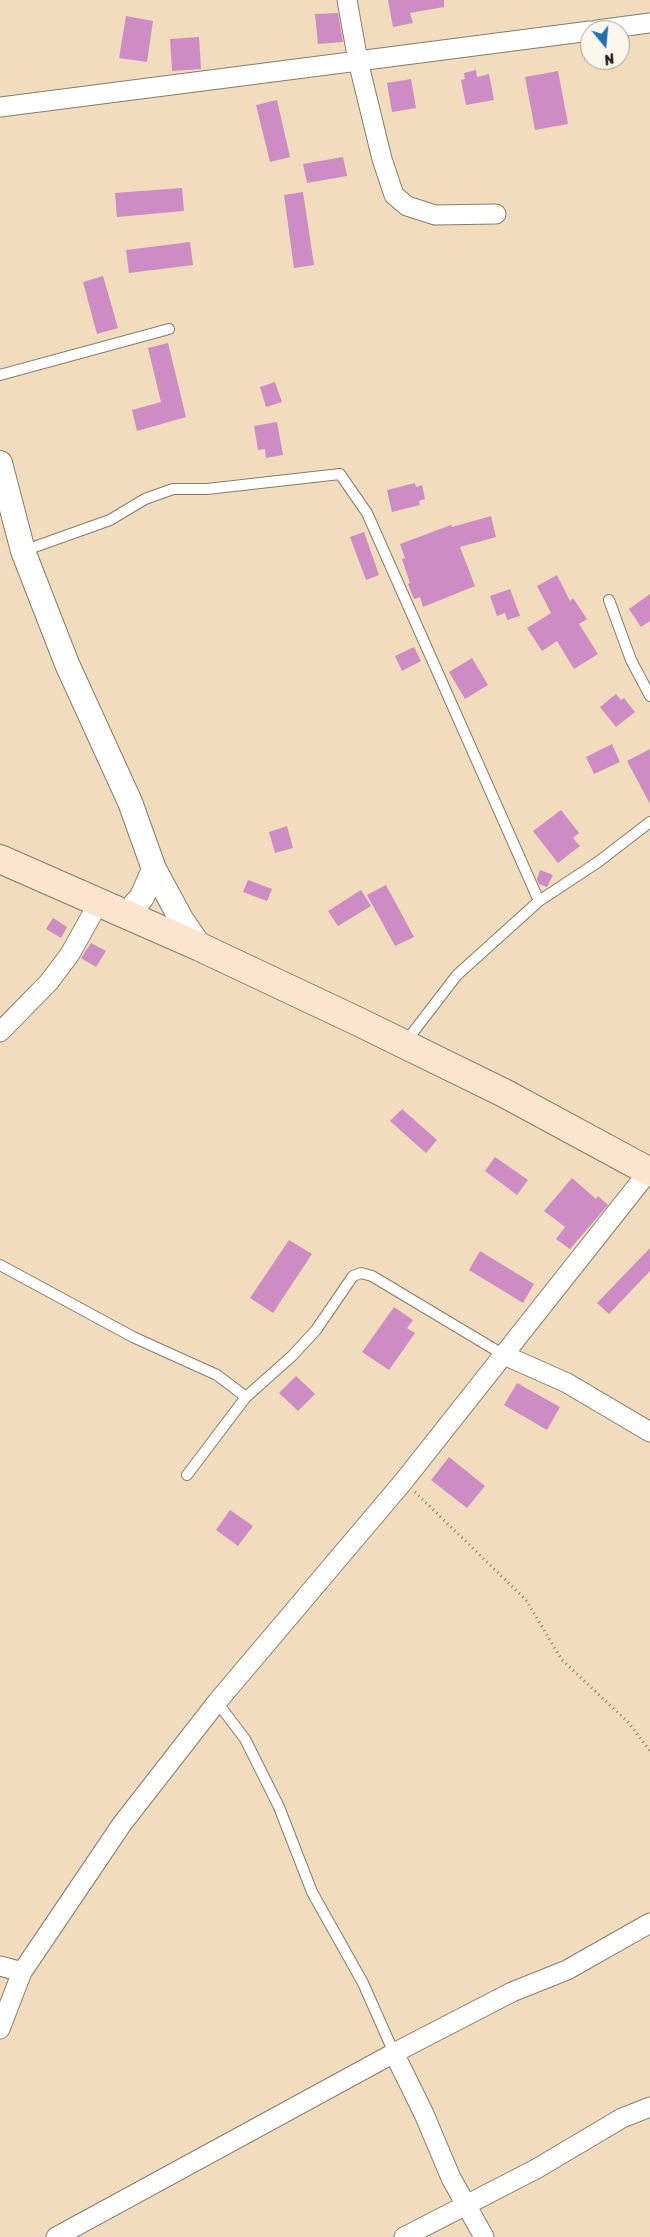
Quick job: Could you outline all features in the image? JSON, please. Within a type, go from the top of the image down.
[{"type":"main road","points":[[0,859],[200,947],[403,1044],[504,1093],[650,1171]]},
{"type":"street","points":[[347,0],[358,61],[382,159],[394,195],[407,206],[435,215],[496,214]]},
{"type":"street","points":[[630,26],[650,23]]},
{"type":"street","points":[[0,108],[580,32]]},
{"type":"street","points":[[0,463],[23,551],[67,664],[130,802],[154,869],[181,919],[200,947]]},
{"type":"street","points":[[126,915],[142,898],[154,869]]},
{"type":"street","points":[[0,1032],[49,982],[70,954],[99,902]]},
{"type":"street","points":[[0,2029],[22,1972],[122,1824],[217,1702],[403,1482],[650,1171]]},
{"type":"street","points":[[504,1355],[567,1384],[650,1432]]},
{"type":"street","points":[[56,2237],[394,2053],[512,1992],[566,1970],[650,1923]]},
{"type":"street","points":[[0,1966],[22,1972]]},
{"type":"street","points":[[394,2053],[424,2114],[450,2178],[484,2237]]},
{"type":"street","points":[[404,2237],[536,2169],[622,2118],[650,2107]]},
{"type":"lane","points":[[0,375],[169,329]]},
{"type":"lane","points":[[23,551],[110,520],[144,499],[173,489],[207,489],[340,474],[367,513],[538,901]]},
{"type":"lane","points":[[609,600],[631,660],[650,696]]},
{"type":"lane","points":[[403,1044],[456,975],[538,901],[598,862],[650,822]]},
{"type":"lane","points":[[0,1264],[133,1337],[217,1375],[246,1397]]},
{"type":"lane","points":[[187,1476],[246,1397],[292,1356],[316,1330],[353,1276],[361,1273],[372,1276],[504,1355]]},
{"type":"lane","points":[[217,1702],[246,1739],[279,1807],[312,1892],[363,1983],[394,2053]]},
{"type":"path","points":[[403,1482],[526,1600],[562,1660],[629,1723],[650,1751]]},
{"type":"building","points":[[388,0],[444,0],[444,7],[410,13],[413,23],[393,27]]},
{"type":"building","points":[[338,13],[343,42],[318,44],[315,14]]},
{"type":"building","points":[[126,16],[153,21],[147,62],[119,58]]},
{"type":"building","points":[[199,37],[201,69],[172,71],[170,39]]},
{"type":"building","points":[[476,70],[477,77],[489,74],[494,100],[466,105],[461,80],[465,79],[464,73]]},
{"type":"building","points":[[558,71],[568,124],[535,130],[525,77]]},
{"type":"building","points":[[411,79],[416,108],[392,112],[387,83]]},
{"type":"building","points":[[277,100],[290,157],[270,162],[256,105]]},
{"type":"building","points":[[343,157],[347,176],[307,183],[303,164]]},
{"type":"building","points":[[182,188],[184,211],[117,217],[115,193]]},
{"type":"building","points":[[303,192],[314,265],[294,268],[284,195]]},
{"type":"building","points":[[190,242],[193,265],[129,273],[126,250]]},
{"type":"building","points":[[103,276],[118,328],[97,334],[83,282]]},
{"type":"building","points":[[168,343],[186,417],[137,431],[132,410],[161,402],[148,348]]},
{"type":"building","points":[[275,382],[282,402],[266,407],[260,387]]},
{"type":"building","points":[[277,422],[283,455],[266,458],[265,449],[258,450],[254,426]]},
{"type":"building","points":[[415,483],[416,487],[422,485],[425,499],[419,501],[420,505],[392,512],[387,490]]},
{"type":"building","points":[[491,516],[496,537],[460,547],[475,586],[423,607],[420,597],[414,599],[408,584],[410,583],[402,559],[405,558],[400,544],[451,525],[452,527]]},
{"type":"building","points":[[364,532],[379,575],[366,580],[350,537]]},
{"type":"building","points":[[557,575],[570,601],[573,598],[587,619],[579,624],[598,654],[574,669],[557,641],[542,651],[527,628],[551,613],[537,586]]},
{"type":"building","points":[[510,589],[520,616],[507,620],[505,613],[497,616],[490,596]]},
{"type":"building","points":[[650,594],[650,621],[641,627],[629,609]]},
{"type":"building","points":[[414,647],[421,661],[402,671],[395,656]]},
{"type":"building","points":[[472,658],[488,685],[465,699],[449,672]]},
{"type":"building","points":[[616,694],[621,700],[624,698],[635,712],[616,727],[600,707]]},
{"type":"building","points":[[612,744],[620,762],[594,774],[586,757]]},
{"type":"building","points":[[650,749],[650,804],[627,761]]},
{"type":"building","points":[[561,810],[579,833],[573,838],[580,846],[558,863],[533,831]]},
{"type":"building","points":[[287,826],[293,848],[275,853],[269,832]]},
{"type":"building","points":[[540,870],[553,875],[547,887],[539,884],[537,879]]},
{"type":"building","points":[[248,880],[272,889],[267,901],[243,892]]},
{"type":"building","points":[[386,885],[414,937],[395,946],[367,895]]},
{"type":"building","points":[[361,890],[371,906],[338,926],[328,911]]},
{"type":"building","points":[[53,918],[67,927],[61,938],[46,929]]},
{"type":"building","points":[[91,943],[106,951],[96,967],[81,958]]},
{"type":"building","points":[[402,1109],[437,1140],[426,1153],[390,1121]]},
{"type":"building","points":[[495,1157],[528,1180],[517,1195],[485,1171]]},
{"type":"building","points":[[572,1178],[596,1199],[598,1196],[608,1205],[570,1249],[556,1239],[565,1227],[544,1211]]},
{"type":"building","points":[[289,1240],[312,1254],[273,1313],[250,1298]]},
{"type":"building","points":[[650,1248],[650,1271],[609,1314],[597,1303]]},
{"type":"building","points":[[480,1251],[534,1284],[523,1303],[469,1270]]},
{"type":"building","points":[[394,1307],[413,1320],[407,1328],[415,1333],[389,1370],[362,1352]]},
{"type":"building","points":[[296,1376],[315,1394],[298,1411],[279,1393]]},
{"type":"building","points":[[517,1383],[560,1407],[547,1430],[504,1405]]},
{"type":"building","points":[[449,1457],[485,1486],[467,1508],[431,1480]]},
{"type":"building","points":[[230,1510],[253,1526],[238,1546],[216,1530]]}]
